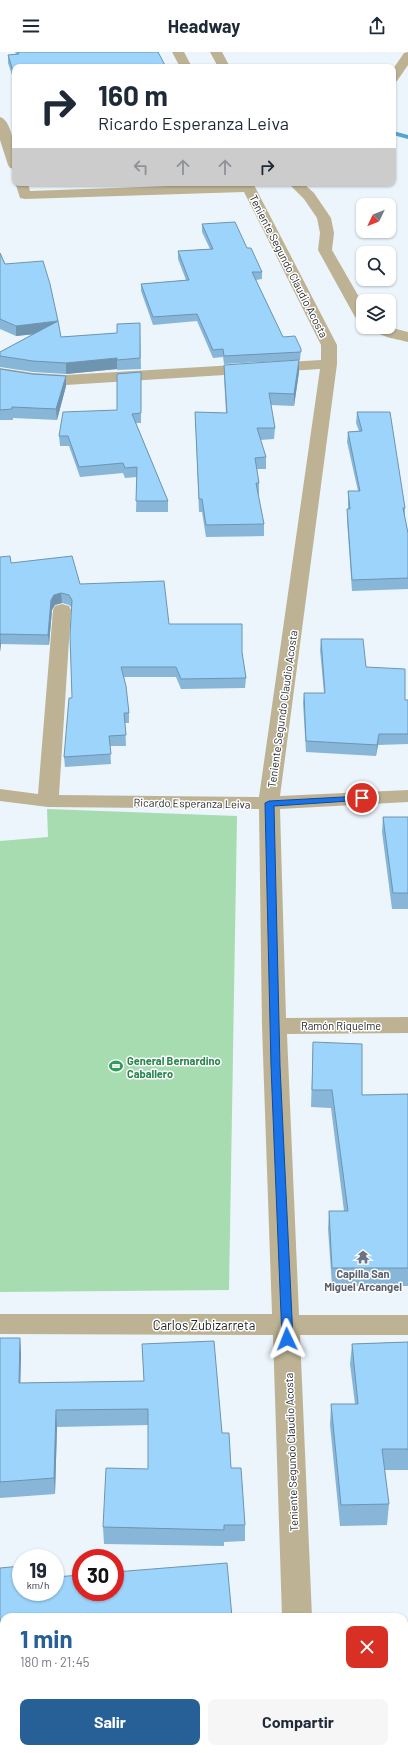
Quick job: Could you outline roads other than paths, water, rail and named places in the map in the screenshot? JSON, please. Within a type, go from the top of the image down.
[{"type":"street","points":[[178,52],[184,64]]},
{"type":"street","points":[[216,52],[222,64]]},
{"type":"street","points":[[396,74],[408,56]]},
{"type":"street","points":[[0,121],[12,156]]},
{"type":"street","points":[[23,189],[192,186]]},
{"type":"street","name":"Teniente Segundo Claudio Acosta","points":[[249,186],[329,345],[329,364],[269,803],[274,1026],[287,1325],[297,1613]]},
{"type":"street","points":[[298,186],[309,196],[324,218],[327,232],[325,250],[356,305]]},
{"type":"street","points":[[396,334],[408,337]]},
{"type":"street","points":[[0,372],[33,378],[66,380],[329,364]]},
{"type":"street","points":[[48,801],[62,610]]},
{"type":"street","name":"Ricardo Esperanza Leiva","points":[[0,795],[48,801],[269,803],[408,796]]},
{"type":"street","name":"Ramón Riquelme","points":[[274,1026],[408,1025]]},
{"type":"street","name":"Carlos Zubizarreta","points":[[0,1324],[408,1325]]},
{"type":"waterway","points":[[396,134],[408,137]]},
{"type":"place","name":"General Bernardino Caballero","points":[[116,1066]]},
{"type":"place","name":"Capilla San Miguel Arcangel","points":[[363,1257]]}]
